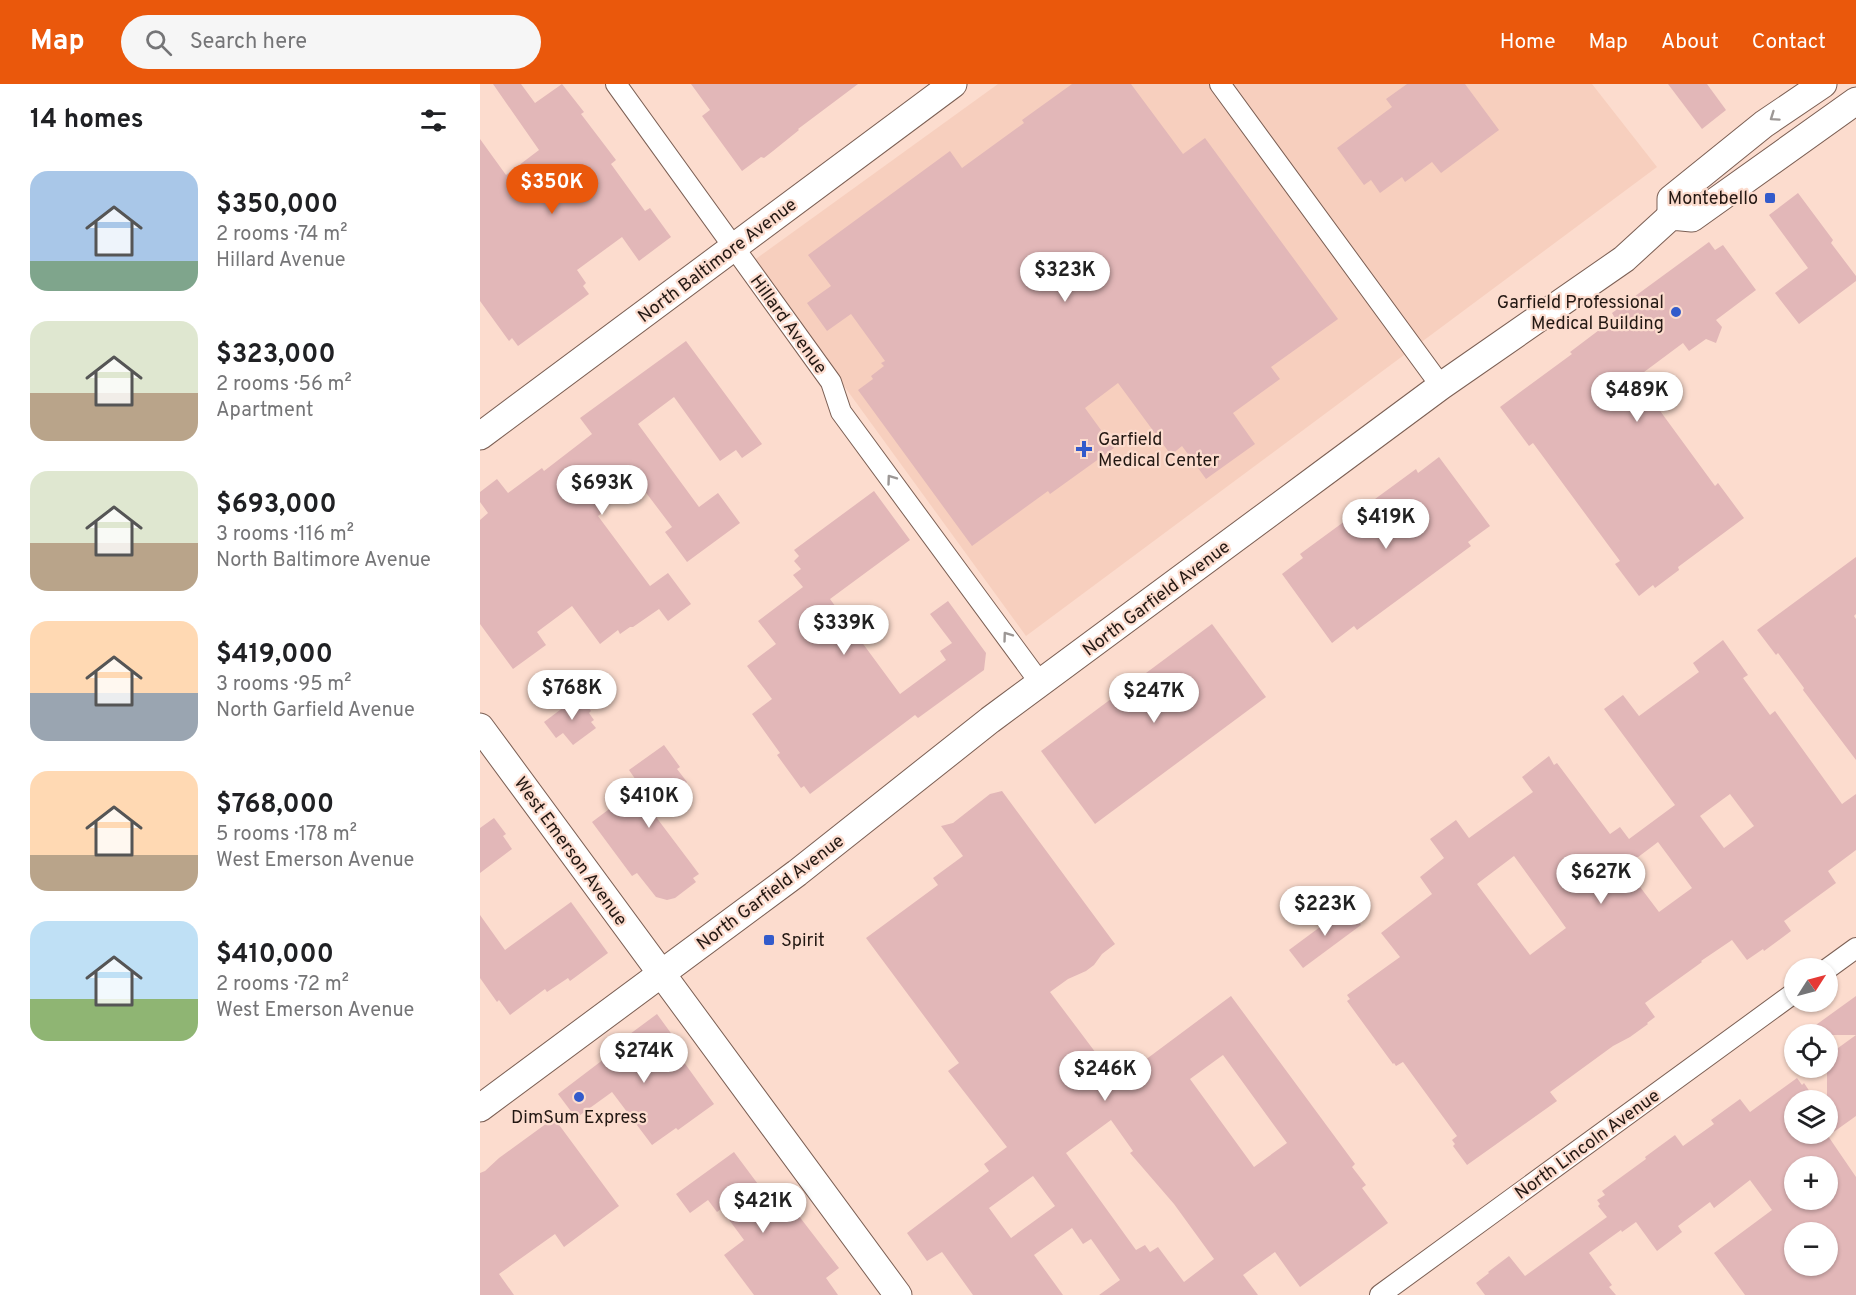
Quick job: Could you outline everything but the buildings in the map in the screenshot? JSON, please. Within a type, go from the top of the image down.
[{"type":"main road","name":"North Baltimore Avenue","points":[[480,436],[953,84]]},
{"type":"main road","points":[[1823,84],[1851,114],[1692,218],[1671,216],[1671,199],[1764,124],[1823,84]]},
{"type":"main road","name":"North Garfield Avenue","points":[[480,1108],[797,873],[990,720],[1441,386],[1624,259],[1671,216]]},
{"type":"main road","name":"West Emerson Avenue","points":[[480,727],[898,1295]]},
{"type":"street","name":"Hillard Avenue","points":[[616,84],[831,382],[841,412],[1041,684]]},
{"type":"street","points":[[1220,84],[1441,386]]},
{"type":"street","points":[[1838,961],[1856,948]]},
{"type":"street","name":"North Lincoln Avenue","points":[[1380,1295],[1784,1000]]},
{"type":"shaded area","name":"Garfield Medical Center","points":[[998,84],[1592,84],[1657,167],[1026,636],[753,261]]},
{"type":"place","name":"Montebello","points":[[1770,198]]},
{"type":"place","name":"Garfield Professional Medical Building","points":[[1676,312]]},
{"type":"place","name":"Garfield Medical Center","points":[[1084,449]]},
{"type":"place","name":"Spirit","points":[[769,940]]},
{"type":"place","name":"DimSum Express","points":[[579,1097]]}]
